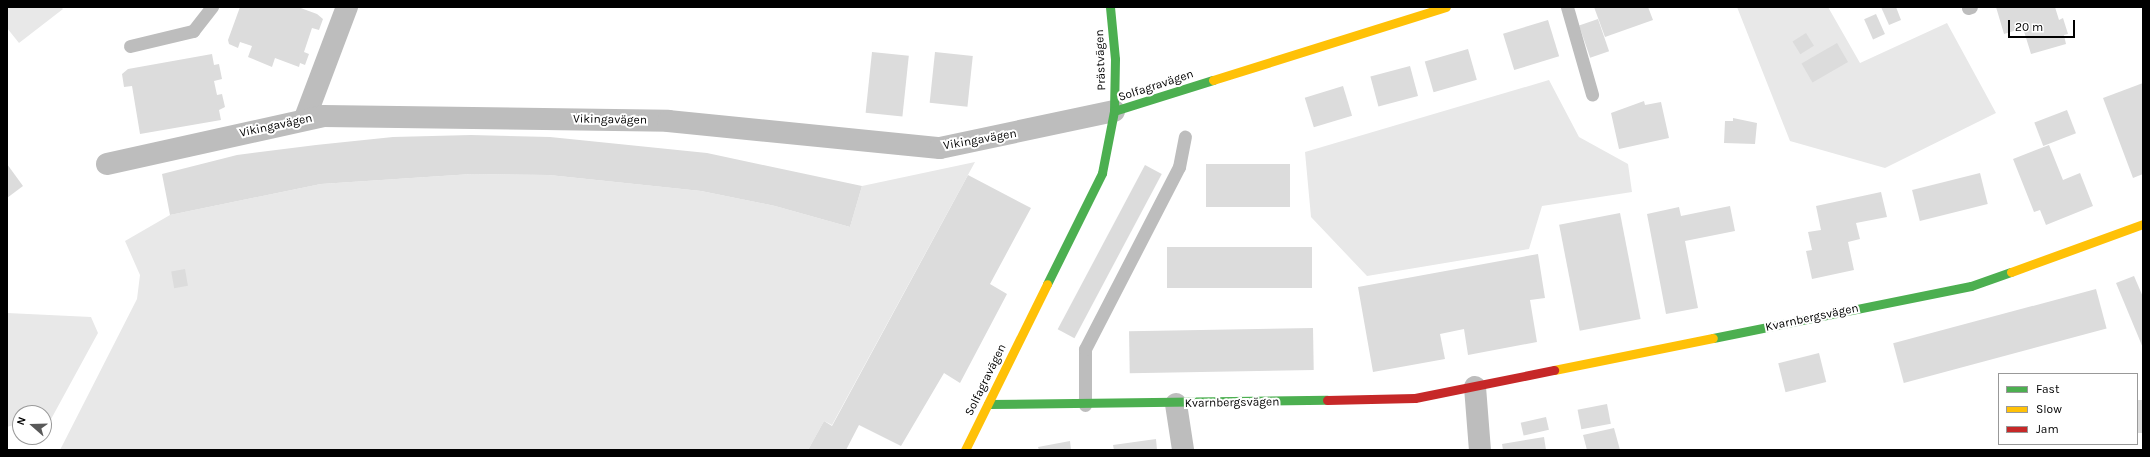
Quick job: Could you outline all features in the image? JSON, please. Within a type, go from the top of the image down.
[{"type":"street","points":[[305,118],[347,7]]},
{"type":"street","name":"Prästvägen","points":[[1110,7],[1115,59],[1114,111]]},
{"type":"street","name":"Solfagravägen","points":[[965,450],[1102,174],[1114,111],[1446,7]]},
{"type":"street","name":"Vikingavägen","points":[[107,164],[305,118],[668,121],[940,148],[1114,111]]},
{"type":"street","name":"Kvarnbergsvägen","points":[[988,404],[1176,404],[1415,398],[1971,286],[2143,224]]},
{"type":"street","points":[[1475,387],[1480,450]]},
{"type":"street","points":[[1176,404],[1183,450]]},
{"type":"lane","points":[[130,46],[193,31],[212,7]]},
{"type":"lane","points":[[1568,7],[1592,94]]},
{"type":"lane","points":[[1085,405],[1085,349],[1179,167],[1185,137]]},
{"type":"shaded area","points":[[7,7],[61,7],[63,9],[19,43],[7,28]]},
{"type":"shaded area","points":[[1737,7],[1828,7],[1860,63],[1947,23],[1996,113],[1885,168],[1790,141]]},
{"type":"shaded area","points":[[1549,80],[1579,137],[1628,164],[1632,192],[1542,206],[1529,249],[1367,276],[1311,217],[1305,152]]},
{"type":"shaded area","points":[[975,162],[832,425],[824,421],[808,450],[60,450],[137,299],[140,275],[125,241],[170,215],[321,184],[472,174],[549,175],[701,191],[775,206],[850,227],[862,186]]},
{"type":"shaded area","points":[[7,313],[91,317],[98,333],[52,417],[52,405],[12,405],[12,425],[7,427]]},
{"type":"building","points":[[240,7],[298,7],[317,14],[323,19],[319,30],[312,28],[304,52],[309,54],[305,65],[300,63],[299,67],[275,58],[272,67],[248,57],[252,46],[240,42],[238,48],[229,44],[228,40]]},
{"type":"building","points":[[1594,7],[1648,7],[1653,20],[1605,37]]},
{"type":"building","points":[[1881,7],[1896,7],[1901,20],[1889,25]]},
{"type":"building","points":[[1996,7],[2055,7],[2059,20],[2063,18],[2068,34],[2064,35],[2066,44],[2031,54],[2023,28],[2004,34]]},
{"type":"building","points":[[1876,14],[1885,34],[1873,39],[1864,19]]},
{"type":"building","points":[[1598,19],[1609,51],[1590,58],[1579,26]]},
{"type":"building","points":[[1548,20],[1559,56],[1514,70],[1503,34]]},
{"type":"building","points":[[1806,33],[1814,46],[1800,54],[1792,41]]},
{"type":"building","points":[[1837,43],[1848,62],[1812,83],[1801,64]]},
{"type":"building","points":[[1468,49],[1477,80],[1434,92],[1425,61]]},
{"type":"building","points":[[872,52],[909,56],[902,117],[866,113]]},
{"type":"building","points":[[935,52],[973,56],[967,107],[930,103]]},
{"type":"building","points":[[212,54],[214,65],[219,64],[222,79],[214,81],[217,95],[222,94],[225,107],[219,110],[221,120],[140,134],[132,86],[124,87],[122,74],[128,69]]},
{"type":"building","points":[[1410,66],[1418,96],[1378,107],[1370,77]]},
{"type":"building","points":[[2143,83],[2143,174],[2133,178],[2103,98]]},
{"type":"building","points":[[1343,86],[1352,116],[1314,127],[1305,98]]},
{"type":"building","points":[[1644,101],[1645,105],[1661,102],[1669,138],[1619,149],[1611,113]]},
{"type":"building","points":[[2067,110],[2076,133],[2043,146],[2034,123]]},
{"type":"building","points":[[1733,118],[1757,123],[1755,144],[1724,143],[1725,121],[1733,121]]},
{"type":"building","points":[[471,135],[550,137],[707,153],[862,186],[850,227],[775,206],[701,191],[549,175],[472,174],[321,184],[170,215],[162,174],[237,155],[316,145],[393,137]]},
{"type":"building","points":[[2049,145],[2063,180],[2080,173],[2093,206],[2046,225],[2040,210],[2034,212],[2013,159]]},
{"type":"building","points":[[7,164],[23,186],[7,198]]},
{"type":"building","points":[[1206,164],[1290,164],[1290,207],[1206,207]]},
{"type":"building","points":[[1145,165],[1162,174],[1074,338],[1058,329]]},
{"type":"building","points":[[1980,173],[1988,204],[1920,221],[1912,190]]},
{"type":"building","points":[[968,175],[1031,208],[990,284],[1007,294],[960,383],[944,373],[901,446],[859,425],[846,450],[808,450],[824,421],[832,426]]},
{"type":"building","points":[[1881,192],[1887,217],[1856,223],[1860,239],[1848,242],[1854,270],[1812,279],[1806,251],[1812,250],[1808,232],[1821,230],[1816,206]]},
{"type":"building","points":[[1730,206],[1735,231],[1685,241],[1698,308],[1666,314],[1647,214],[1679,207],[1681,216]]},
{"type":"building","points":[[1620,213],[1641,319],[1580,331],[1559,225]]},
{"type":"building","points":[[1167,247],[1312,247],[1312,288],[1167,288]]},
{"type":"building","points":[[1538,254],[1545,298],[1530,300],[1537,342],[1468,355],[1464,329],[1440,334],[1445,359],[1373,372],[1358,287]]},
{"type":"building","points":[[185,269],[188,286],[174,288],[171,271]]},
{"type":"building","points":[[2134,276],[2143,297],[2143,348],[2116,283]]},
{"type":"building","points":[[2096,289],[2107,329],[1904,383],[1893,343]]},
{"type":"building","points":[[1313,328],[1314,370],[1130,373],[1129,331]]},
{"type":"building","points":[[1819,353],[1826,382],[1786,392],[1778,363]]},
{"type":"building","points":[[2138,400],[2143,400],[2143,433],[2138,433]]},
{"type":"building","points":[[1607,404],[1611,424],[1581,429],[1578,410]]},
{"type":"building","points":[[1546,417],[1549,430],[1524,436],[1521,423]]},
{"type":"building","points":[[1614,428],[1620,450],[1587,450],[1583,435]]},
{"type":"building","points":[[1544,437],[1546,450],[1503,450],[1502,444]]},
{"type":"building","points":[[1156,439],[1157,450],[1114,450],[1113,445]]},
{"type":"building","points":[[1070,441],[1071,450],[1039,450],[1038,447]]},
{"type":"traffic: fast","points":[[1110,7],[1115,59],[1114,111]]},
{"type":"traffic: fast","points":[[1047,284],[1102,173],[1114,111],[1213,80]]},
{"type":"traffic: fast","points":[[1713,338],[1971,286],[2011,272]]},
{"type":"traffic: fast","points":[[988,404],[1327,400]]},
{"type":"traffic: slow","points":[[1213,80],[1446,7]]},
{"type":"traffic: slow","points":[[2011,272],[2143,224]]},
{"type":"traffic: slow","points":[[965,450],[1047,284]]},
{"type":"traffic: slow","points":[[1554,370],[1713,338]]},
{"type":"traffic: jam","points":[[1327,400],[1415,398],[1554,370]]}]
